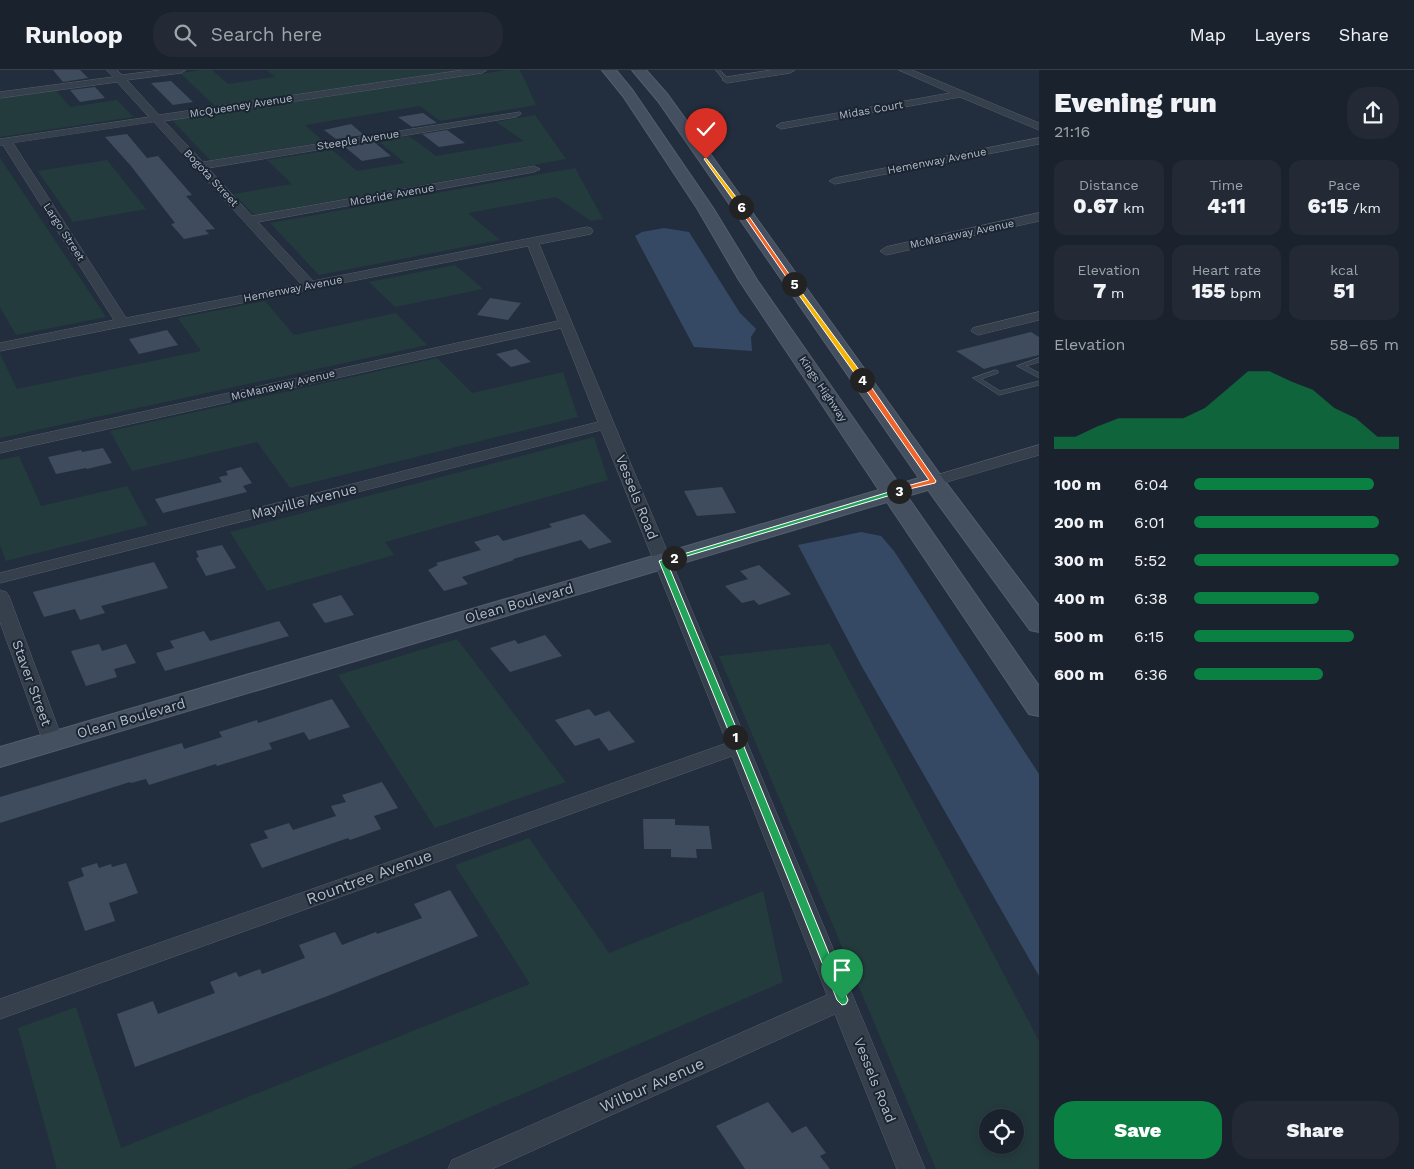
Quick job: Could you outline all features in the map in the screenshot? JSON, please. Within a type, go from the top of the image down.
[{"type":"main road","name":"Kings Highway","points":[[609,70],[628,94],[700,200],[748,280],[1039,707]]},
{"type":"main road","points":[[639,70],[663,98],[933,481],[1039,624]]},
{"type":"main road","name":"Olean Boulevard","points":[[0,757],[933,481]]},
{"type":"street","points":[[0,95],[116,74],[181,70]]},
{"type":"street","name":"McQueeney Avenue","points":[[3,142],[482,70]]},
{"type":"street","points":[[727,80],[790,70]]},
{"type":"street","points":[[904,70],[1039,127]]},
{"type":"street","name":"Bogota Street","points":[[116,74],[310,285]]},
{"type":"street","name":"Midas Court","points":[[781,126],[961,94]]},
{"type":"street","name":"Steeple Avenue","points":[[200,166],[516,114]]},
{"type":"street","name":"Hemenway Avenue","points":[[835,181],[1039,141]]},
{"type":"street","name":"Largo Street","points":[[3,142],[122,322]]},
{"type":"street","name":"McBride Avenue","points":[[250,220],[534,170]]},
{"type":"street","name":"McManaway Avenue","points":[[886,251],[1039,217]]},
{"type":"street","name":"Hemenway Avenue","points":[[0,347],[586,231]]},
{"type":"street","name":"Vessels Road","points":[[532,241],[912,1169]]},
{"type":"street","points":[[978,331],[1039,316]]},
{"type":"street","name":"McManaway Avenue","points":[[0,448],[566,323]]},
{"type":"street","name":"Mayville Avenue","points":[[0,578],[607,424]]},
{"type":"street","name":"Olean Boulevard","points":[[933,481],[1039,450]]},
{"type":"street","name":"Staver Street","points":[[0,596],[53,741]]},
{"type":"street","name":"Rountree Avenue","points":[[0,1009],[739,746]]},
{"type":"street","name":"Wilbur Avenue","points":[[462,1169],[842,1000]]},
{"type":"lane","points":[[718,70],[727,80]]},
{"type":"lane","points":[[1011,368],[1039,360]]},
{"type":"lane","points":[[1020,366],[1039,376]]},
{"type":"lane","points":[[996,372],[976,378],[999,393],[1039,383]]},
{"type":"green space","points":[[212,70],[228,84],[275,77],[267,70],[461,70],[215,106],[180,73]]},
{"type":"green space","points":[[507,70],[520,70],[536,105],[440,121],[420,106],[305,125],[324,142],[210,160],[172,120]]},
{"type":"green space","points":[[55,89],[70,107],[117,100],[133,117],[0,137],[0,97]]},
{"type":"green space","points":[[535,115],[566,159],[254,215],[234,194],[292,184],[267,160],[332,150],[357,171],[405,163],[378,141],[409,136],[436,156],[524,141],[496,122]]},
{"type":"green space","points":[[0,158],[106,317],[16,335],[0,307]]},
{"type":"green space","points":[[107,160],[146,209],[73,222],[38,171]]},
{"type":"green space","points":[[575,168],[603,219],[591,221],[556,197],[468,213],[500,240],[319,275],[270,223]]},
{"type":"green space","points":[[455,265],[483,289],[395,307],[369,282]]},
{"type":"green space","points":[[265,301],[294,335],[396,313],[427,345],[0,438],[0,354],[17,389],[201,351],[178,318]]},
{"type":"green space","points":[[437,358],[472,393],[563,372],[578,417],[290,488],[257,442],[132,471],[110,431]]},
{"type":"green space","points":[[594,437],[608,480],[385,542],[394,555],[267,591],[230,532]]},
{"type":"green space","points":[[19,456],[41,506],[127,486],[148,525],[6,561],[0,545],[0,460]]},
{"type":"green space","points":[[457,639],[566,782],[435,828],[338,675]]},
{"type":"green space","points":[[830,644],[1039,1041],[1039,1169],[936,1169],[719,656]]},
{"type":"green space","points":[[529,838],[609,953],[763,891],[783,982],[348,1169],[57,1169],[18,1028],[76,1007],[121,1148],[530,984],[455,865]]},
{"type":"water","points":[[664,228],[689,232],[740,313],[756,329],[751,337],[752,351],[694,347],[635,236],[642,232]]},
{"type":"water","points":[[861,532],[881,536],[894,551],[1039,774],[1039,976],[861,665],[798,545]]},
{"type":"building","points":[[53,70],[80,70],[88,78],[63,82]]},
{"type":"building","points":[[171,81],[193,102],[173,105],[151,83]]},
{"type":"building","points":[[95,87],[105,98],[80,102],[70,90]]},
{"type":"building","points":[[423,113],[437,123],[412,127],[398,117]]},
{"type":"building","points":[[351,124],[364,135],[336,139],[324,130]]},
{"type":"building","points":[[447,130],[465,143],[439,147],[422,134]]},
{"type":"building","points":[[127,134],[147,158],[158,156],[192,195],[186,196],[215,229],[205,230],[209,234],[184,239],[171,224],[175,223],[131,166],[105,137]]},
{"type":"building","points":[[374,142],[391,156],[362,161],[345,147]]},
{"type":"building","points":[[490,298],[521,303],[508,320],[477,315]]},
{"type":"building","points":[[167,330],[178,345],[139,354],[129,339]]},
{"type":"building","points":[[1031,332],[1039,337],[1039,355],[984,369],[956,351]]},
{"type":"building","points":[[516,349],[531,362],[511,367],[496,354]]},
{"type":"building","points":[[103,448],[112,463],[87,469],[56,474],[48,457],[81,450],[82,452]]},
{"type":"building","points":[[241,467],[252,483],[243,486],[247,492],[163,513],[155,499],[222,482],[219,477],[228,475],[226,471]]},
{"type":"building","points":[[722,487],[736,513],[697,516],[684,491]]},
{"type":"building","points":[[584,514],[612,542],[589,549],[581,540],[513,559],[462,577],[468,584],[444,591],[428,570],[438,565],[436,563],[481,550],[474,542],[498,535],[503,541],[552,527],[549,524]]},
{"type":"building","points":[[222,545],[236,568],[206,576],[196,558],[199,557],[196,551]]},
{"type":"building","points":[[154,562],[168,588],[101,606],[105,613],[80,620],[75,609],[44,617],[33,592]]},
{"type":"building","points":[[759,565],[791,594],[759,605],[754,600],[742,603],[725,586],[748,579],[740,571]]},
{"type":"building","points":[[341,595],[354,615],[325,623],[312,604]]},
{"type":"building","points":[[279,621],[289,636],[165,671],[156,653],[174,648],[170,641],[204,631],[210,641]]},
{"type":"building","points":[[545,635],[562,656],[510,672],[490,648],[515,640],[518,644]]},
{"type":"building","points":[[99,644],[102,651],[126,644],[136,663],[114,669],[117,677],[86,686],[71,651]]},
{"type":"building","points":[[332,699],[350,727],[309,740],[304,732],[269,743],[272,749],[217,766],[216,764],[149,785],[146,779],[130,782],[0,823],[0,797],[182,743],[184,749],[222,737],[219,732],[257,720],[258,723]]},
{"type":"building","points":[[589,709],[595,716],[609,711],[635,742],[609,751],[599,738],[575,746],[555,720]]},
{"type":"building","points":[[382,782],[398,808],[374,816],[381,829],[350,840],[348,838],[262,868],[250,844],[268,838],[264,831],[289,823],[293,830],[336,816],[331,806],[346,802],[342,795]]},
{"type":"building","points":[[643,819],[675,819],[675,825],[709,826],[712,849],[696,849],[697,858],[671,857],[671,849],[644,849]]},
{"type":"building","points":[[97,863],[99,868],[111,864],[112,867],[126,863],[138,893],[109,903],[115,921],[85,931],[68,882],[84,876],[81,868]]},
{"type":"building","points":[[450,890],[478,936],[325,997],[135,1067],[117,1014],[153,1001],[158,1014],[215,993],[210,982],[236,972],[239,977],[260,969],[262,974],[305,958],[299,945],[335,932],[342,945],[422,918],[414,904]]},
{"type":"building","points":[[768,1102],[792,1133],[806,1126],[826,1153],[820,1156],[830,1169],[745,1169],[716,1126]]},
{"type":"route","points":[[706,159],[933,481],[663,561],[842,1000]]}]
